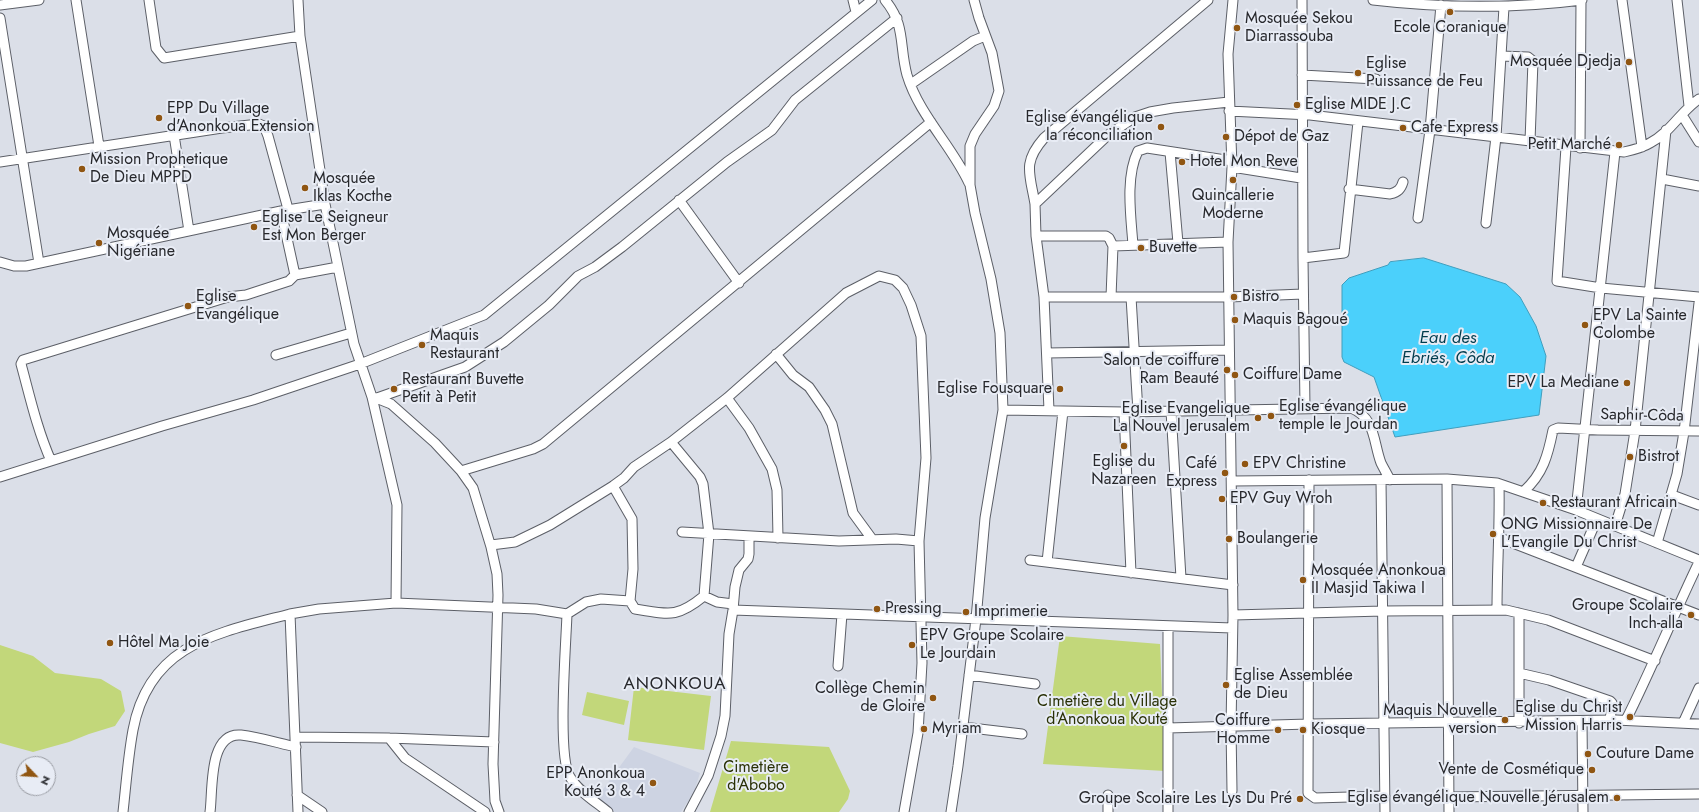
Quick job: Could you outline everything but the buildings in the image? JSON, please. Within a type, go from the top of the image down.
[{"type":"street","points":[[0,5],[39,0]]},
{"type":"street","points":[[76,0],[99,146]]},
{"type":"street","points":[[149,0],[156,48],[164,58],[300,36]]},
{"type":"street","points":[[298,0],[300,36],[325,204],[351,332],[360,364],[374,397],[397,505],[396,603]]},
{"type":"street","points":[[852,0],[856,12]]},
{"type":"street","points":[[0,477],[253,400],[360,364],[484,314],[872,0]]},
{"type":"street","points":[[884,0],[897,18],[901,31],[907,74],[922,109],[960,162],[970,185]]},
{"type":"street","points":[[951,812],[976,619],[985,518],[1003,410],[1000,333],[991,279],[975,214],[970,185],[970,146],[975,134],[994,106],[999,92],[992,53],[974,0]]},
{"type":"street","points":[[1049,410],[1044,297],[1036,236],[1036,204],[1029,162],[1034,149],[1044,138],[1208,0]]},
{"type":"street","points":[[1232,791],[1231,727],[1233,585],[1228,242],[1232,164],[1228,54],[1233,0]]},
{"type":"street","points":[[1302,0],[1303,114],[1301,178],[1305,408]]},
{"type":"street","points":[[1373,0],[1504,7],[1582,0],[1580,148]]},
{"type":"street","points":[[1622,0],[1642,147]]},
{"type":"street","points":[[1677,0],[1689,106]]},
{"type":"street","points":[[1418,218],[1430,130],[1443,4]]},
{"type":"street","points":[[1486,223],[1496,137],[1504,7]]},
{"type":"street","points":[[0,18],[24,158],[39,263]]},
{"type":"street","points":[[374,397],[465,367],[504,342],[549,305],[578,276],[596,267],[727,162],[772,130],[795,100],[897,18]]},
{"type":"street","points":[[911,84],[973,41],[985,36]]},
{"type":"street","points":[[1501,56],[1528,57],[1532,61],[1530,141]]},
{"type":"street","points":[[1302,76],[1376,79]]},
{"type":"street","points":[[1036,204],[1108,135],[1135,117],[1150,112],[1173,108],[1229,107],[1303,114],[1358,122],[1530,141],[1566,147],[1624,152],[1642,147],[1657,139],[1682,115],[1689,106],[1699,99]]},
{"type":"street","points":[[1682,115],[1699,142]]},
{"type":"street","points":[[461,472],[533,449],[543,444],[739,283],[931,122]]},
{"type":"street","points":[[1303,258],[1344,253],[1349,189],[1358,122]]},
{"type":"street","points":[[0,162],[99,146],[259,124],[264,126],[268,136],[285,210],[295,275]]},
{"type":"street","points":[[1615,526],[1625,494],[1635,431],[1666,130]]},
{"type":"street","points":[[174,135],[189,231]]},
{"type":"street","points":[[1566,147],[1557,281],[1601,288],[1699,297]]},
{"type":"street","points":[[1133,245],[1130,208],[1134,159],[1138,151],[1143,149],[1170,152],[1301,178]]},
{"type":"street","points":[[1170,152],[1178,243]]},
{"type":"street","points":[[1576,510],[1615,152]]},
{"type":"street","points":[[1662,179],[1699,186]]},
{"type":"street","points":[[1349,189],[1390,194],[1396,192],[1402,187],[1403,182]]},
{"type":"street","points":[[679,200],[739,283]]},
{"type":"street","points":[[0,262],[14,266],[39,263],[285,210],[325,204]]},
{"type":"street","points":[[1036,236],[1106,236],[1109,238],[1113,246],[1111,297]]},
{"type":"street","points":[[1113,246],[1228,242]]},
{"type":"street","points":[[51,461],[40,436],[32,411],[21,364],[23,360],[221,299],[253,292],[289,281],[295,275],[338,266]]},
{"type":"street","points":[[491,545],[516,542],[550,525],[613,486],[624,478],[634,467],[671,442],[727,398],[846,293],[868,280],[879,276],[895,280],[902,288],[911,305],[921,336],[926,458],[919,541],[922,664],[914,758],[904,812]]},
{"type":"street","points":[[1044,297],[1228,297],[1303,294]]},
{"type":"street","points":[[1131,297],[1138,412]]},
{"type":"street","points":[[1657,543],[1672,495],[1684,432],[1699,303]]},
{"type":"street","points":[[276,355],[351,332]]},
{"type":"street","points":[[1047,353],[1229,350]]},
{"type":"street","points":[[776,354],[793,375],[809,387],[832,424],[851,508],[872,540]]},
{"type":"street","points":[[374,397],[390,404],[435,443],[461,472],[476,496],[491,545],[497,574],[498,608],[494,742],[495,801],[499,812]]},
{"type":"street","points":[[727,398],[749,428],[772,469],[777,490],[778,538]]},
{"type":"street","points":[[1003,410],[1138,412],[1351,408],[1361,412],[1372,431],[1386,480],[1384,611],[1385,812]]},
{"type":"street","points":[[1047,562],[1063,411]]},
{"type":"street","points":[[1171,411],[1181,578]]},
{"type":"street","points":[[1124,412],[1131,572]]},
{"type":"street","name":"Saphir-Côda","points":[[1524,491],[1538,476],[1549,448],[1553,430],[1558,428],[1635,431],[1699,431]]},
{"type":"street","points":[[613,486],[632,519],[633,562],[630,600],[635,609],[676,613],[695,603],[704,596],[709,534],[703,484],[700,478],[671,442]]},
{"type":"street","points":[[1232,481],[1447,479],[1499,484],[1524,491],[1576,510],[1699,561],[1677,607],[1656,660],[1626,720]]},
{"type":"street","points":[[1447,479],[1450,724],[1449,812]]},
{"type":"street","points":[[1309,480],[1308,793],[1315,798],[1385,796]]},
{"type":"street","points":[[1498,610],[1497,556],[1500,538],[1499,484]]},
{"type":"street","points":[[1672,495],[1699,506]]},
{"type":"street","points":[[1576,567],[1597,519]]},
{"type":"street","points":[[682,532],[851,542],[896,539],[919,541]]},
{"type":"street","points":[[689,812],[708,776],[721,736],[725,716],[729,634],[736,576],[750,554],[749,537]]},
{"type":"street","points":[[1500,538],[1699,615]]},
{"type":"street","points":[[1030,560],[1233,585]]},
{"type":"street","points":[[704,596],[733,607],[842,614],[1232,628]]},
{"type":"street","points":[[123,812],[133,731],[138,710],[150,686],[167,663],[192,645],[221,632],[290,614],[319,609],[396,603],[536,609],[567,614],[586,602],[601,599],[630,600]]},
{"type":"street","points":[[1233,615],[1384,611],[1498,610],[1519,612],[1548,620],[1656,660]]},
{"type":"street","points":[[1519,612],[1519,723]]},
{"type":"street","points":[[290,614],[298,812]]},
{"type":"street","points":[[567,614],[563,746],[566,769],[569,777],[576,785],[608,812]]},
{"type":"street","points":[[838,666],[842,614]]},
{"type":"street","points":[[1168,626],[1168,812]]},
{"type":"street","points":[[1519,673],[1544,678],[1612,702],[1610,721]]},
{"type":"street","points":[[969,675],[1035,684]]},
{"type":"street","points":[[1683,723],[1699,688]]},
{"type":"street","points":[[1168,728],[1309,724],[1450,724],[1626,720],[1699,724]]},
{"type":"street","points":[[1582,722],[1583,812]]},
{"type":"street","points":[[963,727],[1022,734]]},
{"type":"street","points":[[210,812],[215,754],[230,737],[240,735],[296,742],[389,738],[494,742]]},
{"type":"street","points":[[389,738],[405,758],[485,812]]},
{"type":"street","points":[[1449,797],[1699,794]]},
{"type":"street","points":[[297,795],[322,812]]},
{"type":"street","points":[[1108,795],[1108,812]]},
{"type":"shaded area","name":"EPP Anonkoua Kouté 3 & 4","points":[[634,747],[700,773],[694,792],[681,812],[615,812],[596,799]]},
{"type":"green space","name":"Cimetière du Village d'Anonkoua Kouté","points":[[1060,636],[1160,644],[1165,771],[1043,764]]},
{"type":"green space","points":[[0,645],[33,656],[55,673],[101,679],[121,691],[125,711],[115,726],[69,742],[33,752],[0,743]]},
{"type":"green space","points":[[634,687],[711,696],[704,750],[628,740]]},
{"type":"green space","points":[[587,692],[629,701],[624,725],[582,715]]},
{"type":"green space","name":"Cimetière d'Abobo","points":[[731,741],[829,747],[850,791],[848,799],[839,812],[710,812]]},
{"type":"water","name":"Eau des Ebriés, Côda","points":[[1424,258],[1506,284],[1520,297],[1536,326],[1546,356],[1539,415],[1395,437],[1374,377],[1344,362],[1342,357],[1342,285],[1349,278],[1388,265],[1390,262]]},
{"type":"place","name":"Ecole Coranique","points":[[1450,12]]},
{"type":"place","name":"Mosquée Sekou Diarrassouba","points":[[1237,28]]},
{"type":"place","name":"Mosquée Djedja","points":[[1629,62]]},
{"type":"place","name":"Eglise Puissance de Feu","points":[[1358,73]]},
{"type":"place","name":"Eglise MIDE J.C","points":[[1297,105]]},
{"type":"place","name":"EPP Du Village d'Anonkoua Extension","points":[[159,118]]},
{"type":"place","name":"Eglise évangélique la réconciliation","points":[[1161,127]]},
{"type":"place","name":"Cafe Express","points":[[1403,128]]},
{"type":"place","name":"Dépot de Gaz","points":[[1226,137]]},
{"type":"place","name":"Petit Marché","points":[[1619,145]]},
{"type":"place","name":"Hotel Mon Reve","points":[[1182,162]]},
{"type":"place","name":"Mission Prophetique De Dieu MPPD","points":[[82,169]]},
{"type":"place","name":"Quincallerie Moderne","points":[[1233,180]]},
{"type":"place","name":"Mosquée Iklas Kocthe","points":[[305,188]]},
{"type":"place","name":"Eglise Le Seigneur Est Mon Berger","points":[[254,227]]},
{"type":"place","name":"Mosquée Nigériane","points":[[99,243]]},
{"type":"place","name":"Buvette","points":[[1141,248]]},
{"type":"place","name":"Bistro","points":[[1234,297]]},
{"type":"place","name":"Eglise Evangélique","points":[[188,306]]},
{"type":"place","name":"Maquis Bagoué","points":[[1235,320]]},
{"type":"place","name":"EPV La Sainte Colombe","points":[[1585,325]]},
{"type":"place","name":"Maquis Restaurant","points":[[422,345]]},
{"type":"place","name":"Salon de coiffure Ram Beauté","points":[[1227,370]]},
{"type":"place","name":"Coiffure Dame","points":[[1235,375]]},
{"type":"place","name":"EPV La Mediane","points":[[1627,383]]},
{"type":"place","name":"Restaurant Buvette Petit à Petit","points":[[394,389]]},
{"type":"place","name":"Eglise Fousquare","points":[[1060,389]]},
{"type":"place","name":"Eglise évangélique temple le Jourdan","points":[[1271,416]]},
{"type":"place","name":"Eglise Evangelique La Nouvel Jerusalem","points":[[1258,418]]},
{"type":"place","name":"Eglise du Nazareen","points":[[1124,446]]},
{"type":"place","name":"Bistrot","points":[[1630,457]]},
{"type":"place","name":"EPV Christine","points":[[1245,464]]},
{"type":"place","name":"Café Express","points":[[1225,473]]},
{"type":"place","name":"EPV Guy Wroh","points":[[1222,499]]},
{"type":"place","name":"Restaurant Africain","points":[[1543,503]]},
{"type":"place","name":"ONG Missionnaire De L'Evangile Du Christ","points":[[1493,534]]},
{"type":"place","name":"Boulangerie","points":[[1229,539]]},
{"type":"place","name":"Mosquée Anonkoua II Masjid Takiwa I","points":[[1303,580]]},
{"type":"place","name":"Pressing","points":[[877,609]]},
{"type":"place","name":"Imprimerie","points":[[966,612]]},
{"type":"place","name":"Groupe Scolaire Inch-alla","points":[[1691,615]]},
{"type":"place","name":"Hôtel Ma Joie","points":[[110,643]]},
{"type":"place","name":"EPV Groupe Scolaire Le Jourdain","points":[[912,645]]},
{"type":"place","name":"Eglise Assemblée de Dieu","points":[[1226,685]]},
{"type":"place","name":"Collège Chemin de Gloire","points":[[933,698]]},
{"type":"place","name":"Eglise du Christ Mission Harris","points":[[1630,717]]},
{"type":"place","name":"Maquis Nouvelle version","points":[[1505,720]]},
{"type":"place","name":"Myriam","points":[[924,729]]},
{"type":"place","name":"Coiffure Homme","points":[[1278,730]]},
{"type":"place","name":"Kiosque","points":[[1303,730]]},
{"type":"place","name":"Couture Dame","points":[[1588,754]]},
{"type":"place","name":"Vente de Cosmétique","points":[[1592,770]]},
{"type":"place","name":"EPP Anonkoua Kouté 3 & 4","points":[[653,783]]},
{"type":"place","name":"Eglise évangélique Nouvelle Jérusalem","points":[[1617,798]]},
{"type":"place","name":"Groupe Scolaire Les Lys Du Pré","points":[[1300,799]]},
{"type":"district","name":"ANONKOUA","points":[[675,685]]}]
